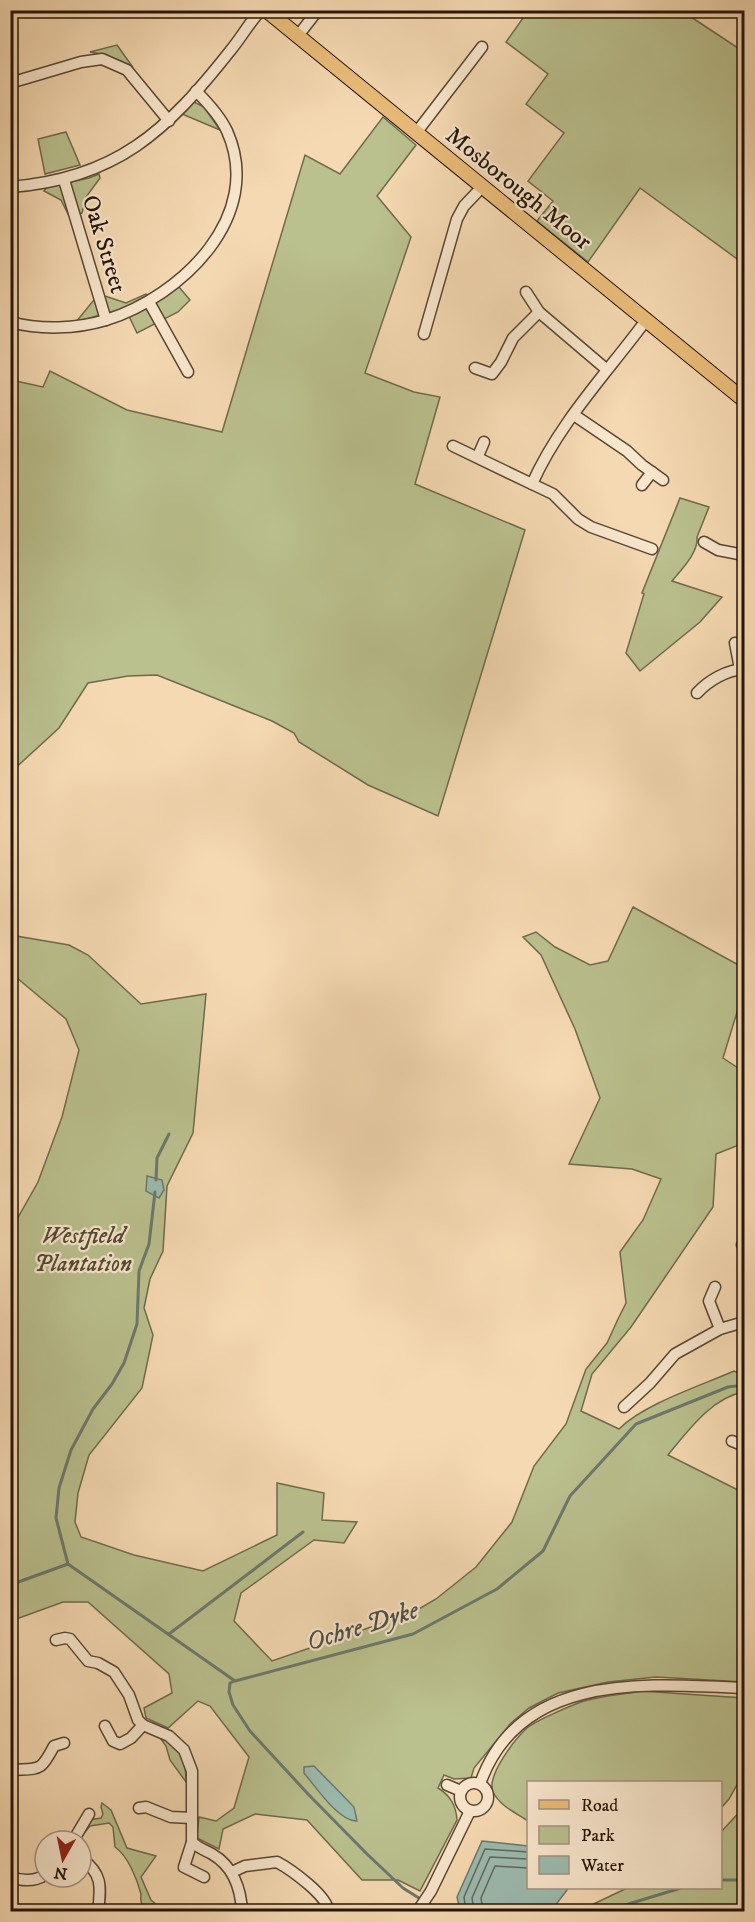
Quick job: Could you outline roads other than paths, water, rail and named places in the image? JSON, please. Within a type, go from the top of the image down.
[{"type":"main road","name":"Mosborough Moor","points":[[266,10],[744,400]]},
{"type":"street","points":[[10,187],[64,180],[97,168],[147,140],[169,121],[196,91],[231,51],[261,10]]},
{"type":"street","points":[[297,37],[318,10]]},
{"type":"street","points":[[416,133],[482,47]]},
{"type":"street","points":[[10,83],[81,62],[102,59],[127,70],[169,121]]},
{"type":"street","points":[[10,322],[21,325],[61,327],[106,320],[149,302],[189,272],[203,256],[228,217],[237,173],[232,146],[222,122],[196,91]]},
{"type":"street","name":"Oak Street","points":[[64,180],[106,320]]},
{"type":"street","points":[[424,334],[457,219],[465,206],[482,188]]},
{"type":"street","points":[[526,292],[539,312],[606,369]]},
{"type":"street","points":[[149,302],[188,372]]},
{"type":"street","points":[[475,368],[492,374],[513,339],[539,312]]},
{"type":"street","points":[[532,484],[551,446],[606,369],[647,319]]},
{"type":"street","points":[[574,415],[627,451],[663,480]]},
{"type":"street","points":[[478,456],[484,442]]},
{"type":"street","points":[[453,446],[478,456],[553,494],[578,519],[591,527],[652,549]]},
{"type":"street","points":[[642,484],[652,472]]},
{"type":"street","points":[[704,542],[718,550],[744,555]]},
{"type":"street","points":[[697,693],[711,681],[742,669],[735,643]]},
{"type":"street","points":[[715,1287],[709,1301],[720,1329]]},
{"type":"street","points":[[624,1407],[650,1383],[675,1354],[720,1329],[744,1323]]},
{"type":"street","points":[[732,1441],[744,1446]]},
{"type":"street","points":[[56,1640],[70,1639],[88,1661],[98,1663],[114,1672],[129,1695],[138,1720],[143,1725],[169,1736],[184,1750],[192,1772],[192,1842],[184,1867],[204,1876]]},
{"type":"street","points":[[480,1784],[494,1750],[524,1719],[543,1707],[571,1697],[616,1688],[664,1685],[744,1688]]},
{"type":"street","points":[[105,1726],[115,1743],[120,1744],[132,1738],[143,1725]]},
{"type":"street","points":[[10,1770],[41,1766],[46,1763],[54,1746],[64,1743]]},
{"type":"street","points":[[470,1783],[480,1784],[487,1790],[491,1805],[470,1811],[462,1804],[461,1791],[470,1783]]},
{"type":"street","points":[[447,1785],[461,1791]]},
{"type":"street","points":[[140,1808],[146,1807],[171,1817],[192,1818]]},
{"type":"street","points":[[417,1911],[431,1892],[470,1811]]},
{"type":"street","points":[[80,1829],[89,1814]]},
{"type":"street","points":[[192,1842],[216,1856],[232,1872],[241,1897],[242,1911]]},
{"type":"street","points":[[232,1872],[245,1866],[277,1862],[322,1896],[328,1903],[328,1911]]},
{"type":"street","points":[[93,1868],[100,1882],[98,1911]]},
{"type":"street","points":[[10,1877],[24,1880],[33,1879]]},
{"type":"water","points":[[147,1176],[162,1180],[164,1190],[159,1198],[146,1191]]},
{"type":"water","points":[[314,1766],[354,1807],[357,1821],[343,1816],[321,1795],[304,1773],[304,1767]]},
{"type":"water","points":[[482,1841],[527,1846],[527,1889],[567,1889],[551,1911],[460,1910],[457,1897]]},
{"type":"waterway","points":[[156,1180],[157,1158],[169,1134]]},
{"type":"waterway","points":[[68,1564],[56,1518],[59,1488],[71,1450],[93,1409],[124,1363],[137,1324],[139,1271],[149,1244],[155,1192]]},
{"type":"waterway","name":"Ochre Dyke","points":[[10,1585],[68,1564],[235,1681],[413,1634],[497,1589],[543,1551],[570,1496],[636,1424],[728,1387],[744,1385]]},
{"type":"waterway","points":[[169,1634],[303,1532]]},
{"type":"waterway","points":[[234,1681],[230,1683],[229,1692],[233,1705],[250,1731],[367,1854],[403,1888],[422,1900]]},
{"type":"waterway","points":[[722,1880],[744,1880]]},
{"type":"waterway","points":[[602,1912],[678,1889]]},
{"type":"waterway","points":[[427,1903],[441,1912]]},
{"type":"park label","name":"Westfield Plantation","points":[[83,1249]]}]
